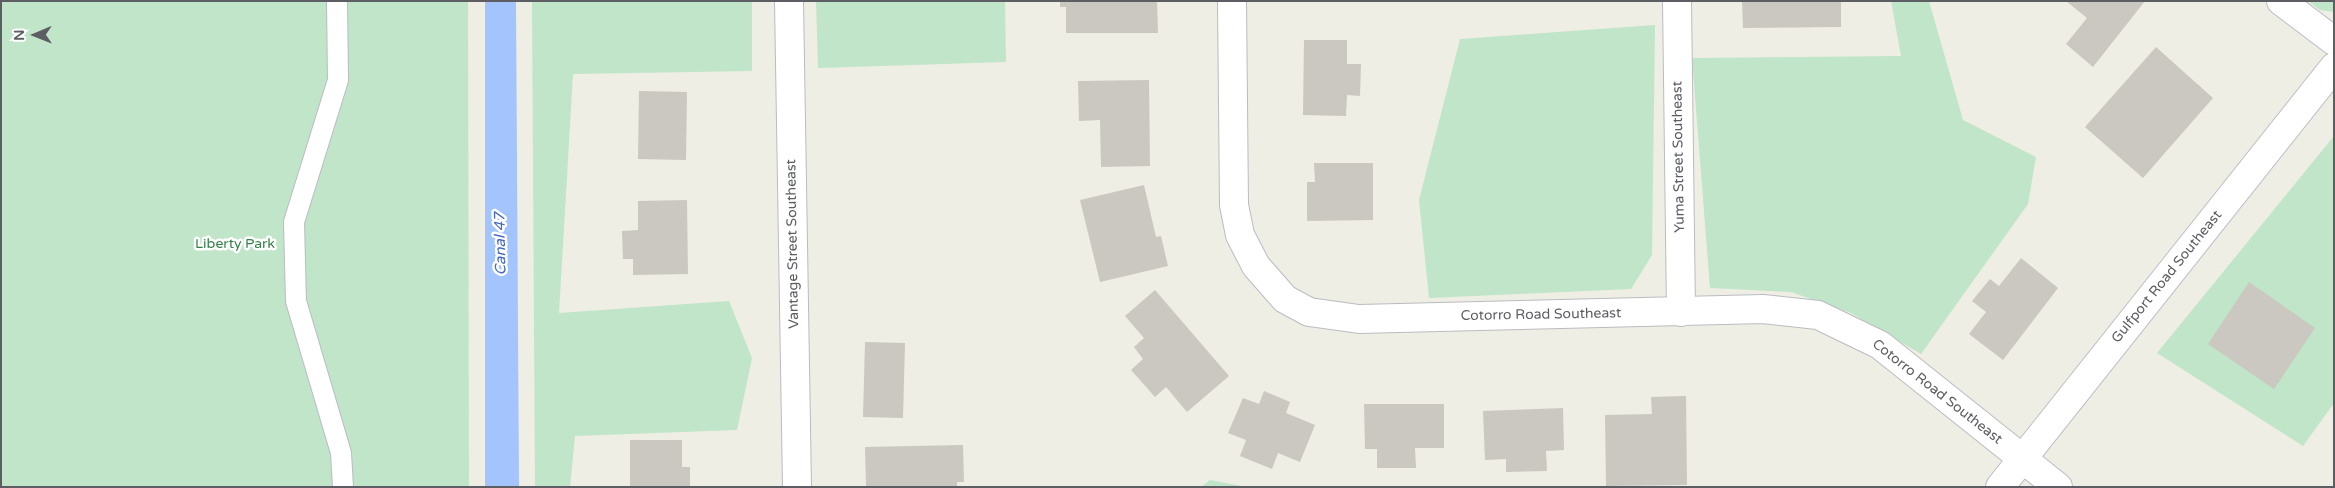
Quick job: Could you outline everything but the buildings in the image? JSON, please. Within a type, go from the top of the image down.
[{"type":"street","name":"Vantage Street Southeast","points":[[789,1],[797,487]]},
{"type":"street","name":"Cotorro Road Southeast","points":[[1232,1],[1234,205],[1240,235],[1256,266],[1285,299],[1309,312],[1359,319],[1763,309],[1818,315],[1880,345],[2058,487]]},
{"type":"street","name":"Yuma Street Southeast","points":[[1677,1],[1681,312]]},
{"type":"street","points":[[2281,1],[2334,40]]},
{"type":"street","name":"Gulfport Road Southeast","points":[[2000,487],[2334,66]]},
{"type":"lane","points":[[337,1],[338,80],[294,222],[296,301],[341,452],[343,487]]},
{"type":"green space","name":"Liberty Park","points":[[1,1],[468,1],[469,487],[1,487]]},
{"type":"green space","points":[[532,1],[752,1],[752,71],[573,74],[559,313],[729,301],[752,358],[737,430],[575,436],[570,487],[535,487]]},
{"type":"green space","points":[[816,1],[1005,1],[1006,62],[818,68]]},
{"type":"green space","points":[[1891,1],[1929,1],[1963,120],[2036,157],[2028,204],[1921,354],[1851,313],[1791,292],[1710,288],[1692,58],[1901,56]]},
{"type":"green space","points":[[2308,1],[2334,1],[2334,12],[2320,10]]},
{"type":"green space","points":[[1655,25],[1652,255],[1631,289],[1429,298],[1419,200],[1460,39]]},
{"type":"green space","points":[[2334,136],[2334,403],[2303,446],[2157,353]]},
{"type":"green space","points":[[1210,480],[1247,487],[1201,487]]},
{"type":"water","name":"Canal 47","points":[[485,1],[516,1],[519,487],[485,487]]}]
